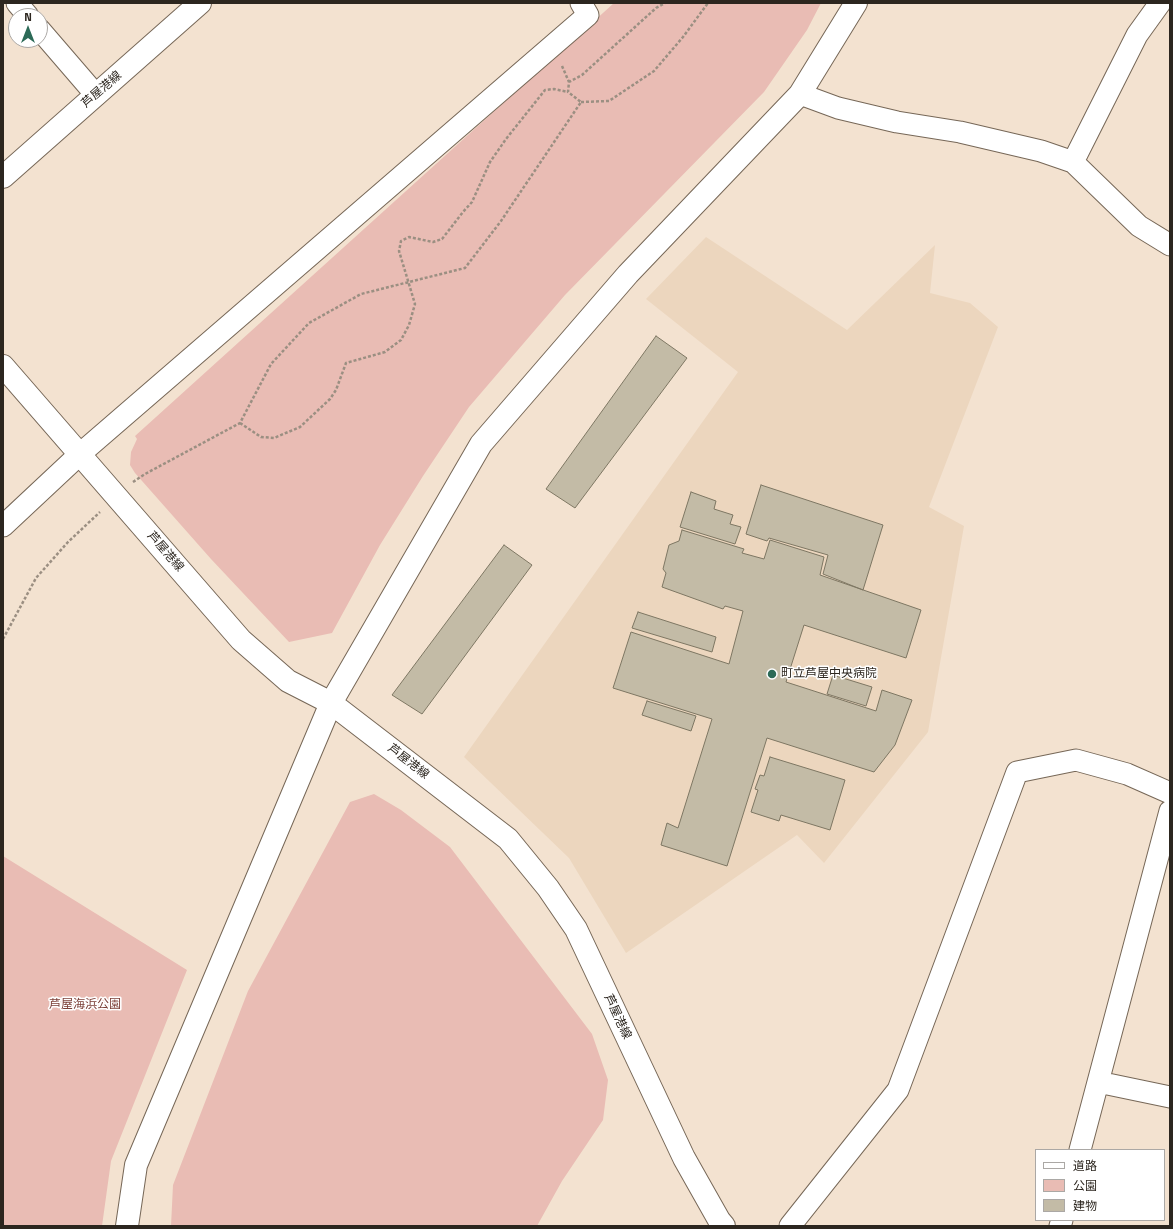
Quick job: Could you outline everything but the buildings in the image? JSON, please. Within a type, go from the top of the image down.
[{"type":"street","name":"芦屋港線","points":[[3,177],[200,3]]},
{"type":"street","points":[[3,526],[80,454],[588,15],[581,3]]},
{"type":"street","points":[[127,1226],[136,1165],[331,703],[481,444],[628,274],[800,94],[856,3]]},
{"type":"street","points":[[1073,162],[1136,35],[1160,3]]},
{"type":"street","points":[[48,39],[96,95]]},
{"type":"street","points":[[800,94],[838,108],[897,122],[975,136],[1041,151],[1073,162],[1139,226],[1170,245]]},
{"type":"street","name":"芦屋港線","points":[[3,366],[241,640],[288,681],[331,703],[508,839],[548,888],[576,929],[684,1158],[719,1220],[724,1226]]},
{"type":"street","points":[[790,1226],[898,1090],[1017,772],[1076,760],[1127,774],[1170,793]]},
{"type":"street","points":[[1080,1149],[1170,811]]},
{"type":"street","points":[[1098,1082],[1170,1097]]},
{"type":"path","points":[[568,92],[568,82],[582,75],[656,8],[665,3]]},
{"type":"path","points":[[240,423],[261,437],[274,438],[300,427],[330,399],[336,390],[346,363],[385,352],[401,340],[410,325],[415,304],[399,251],[401,241],[409,237],[433,242],[442,239],[472,202],[490,162],[506,139],[545,90],[554,89],[568,92],[581,102],[609,101],[654,71],[683,37],[708,3]]},
{"type":"path","points":[[3,639],[36,578],[68,542],[134,481],[240,423],[271,364],[309,323],[361,294],[465,268],[501,221],[581,102]]},
{"type":"shaded area","points":[[706,237],[847,330],[935,245],[930,293],[970,303],[998,327],[929,507],[964,526],[928,732],[824,863],[797,835],[626,953],[569,858],[464,757],[738,372],[646,299]]},
{"type":"green space","points":[[614,3],[821,3],[807,30],[764,92],[565,295],[469,407],[423,476],[380,545],[332,633],[289,642],[211,559],[135,473],[130,465],[131,452],[137,439],[135,436]]},
{"type":"green space","points":[[374,794],[401,810],[450,847],[592,1034],[608,1080],[603,1120],[562,1181],[537,1226],[171,1226],[173,1185],[248,991],[350,802]]},
{"type":"green space","name":"芦屋海浜公園","points":[[3,856],[187,970],[111,1161],[102,1226],[3,1226]]},
{"type":"place","name":"町立芦屋中央病院","points":[[772,674]]}]
